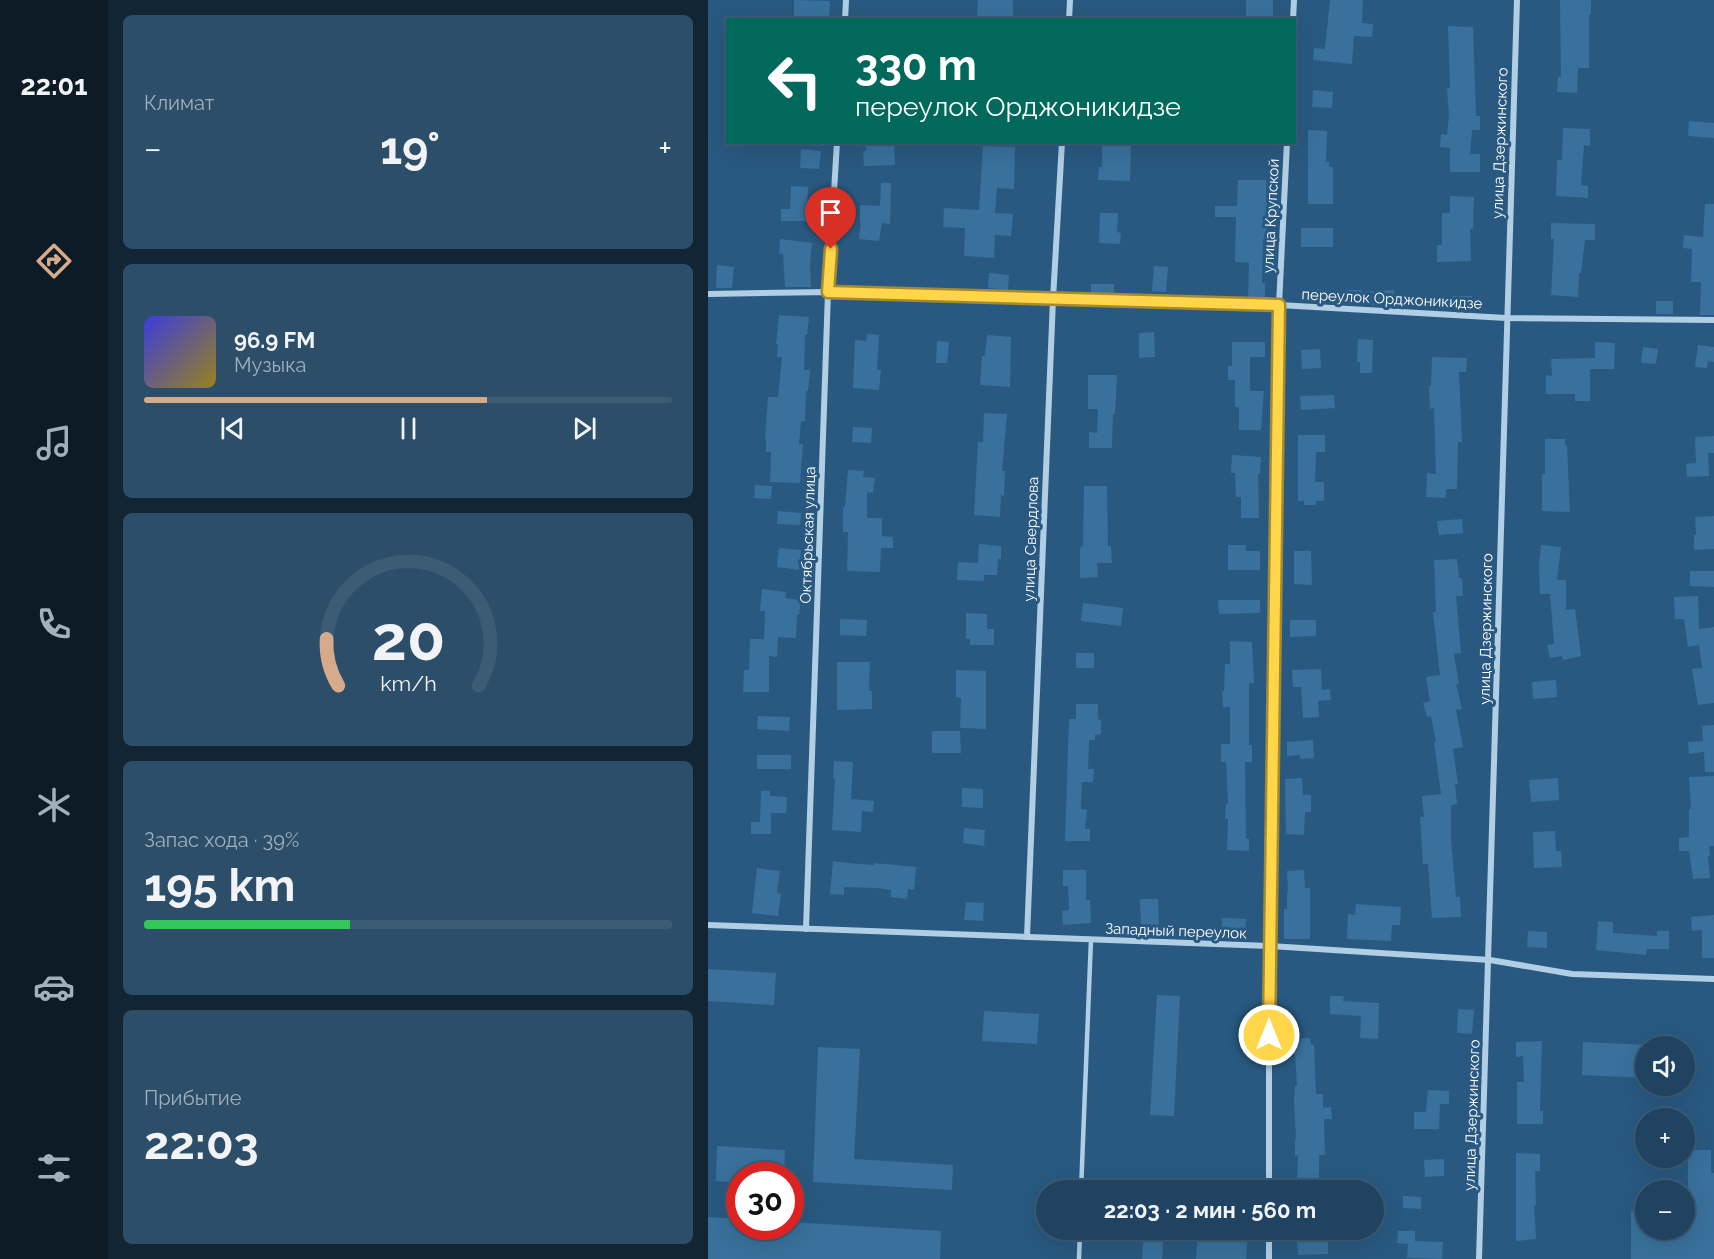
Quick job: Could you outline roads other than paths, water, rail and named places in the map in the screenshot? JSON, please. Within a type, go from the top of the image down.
[{"type":"street","points":[[844,18],[846,0]]},
{"type":"street","points":[[1069,18],[1070,0]]},
{"type":"street","points":[[1293,18],[1294,0]]},
{"type":"street","name":"улица Дзержинского","points":[[1479,1259],[1490,960],[1506,318],[1517,0]]},
{"type":"street","name":"Октябрьская улица","points":[[806,929],[828,292],[837,144]]},
{"type":"street","name":"улица Свердлова","points":[[1027,937],[1053,298],[1062,144]]},
{"type":"street","name":"улица Крупской","points":[[1269,1180],[1269,946],[1279,305],[1287,144]]},
{"type":"street","name":"переулок Орджоникидзе","points":[[708,294],[828,292],[1279,305],[1506,318],[1714,320]]},
{"type":"street","name":"Западный переулок","points":[[708,925],[1269,946],[1490,960],[1572,974],[1714,979]]},
{"type":"street","points":[[1269,1240],[1269,1259]]},
{"type":"lane","points":[[1081,1180],[1091,939]]},
{"type":"lane","points":[[1078,1259],[1079,1240]]}]
